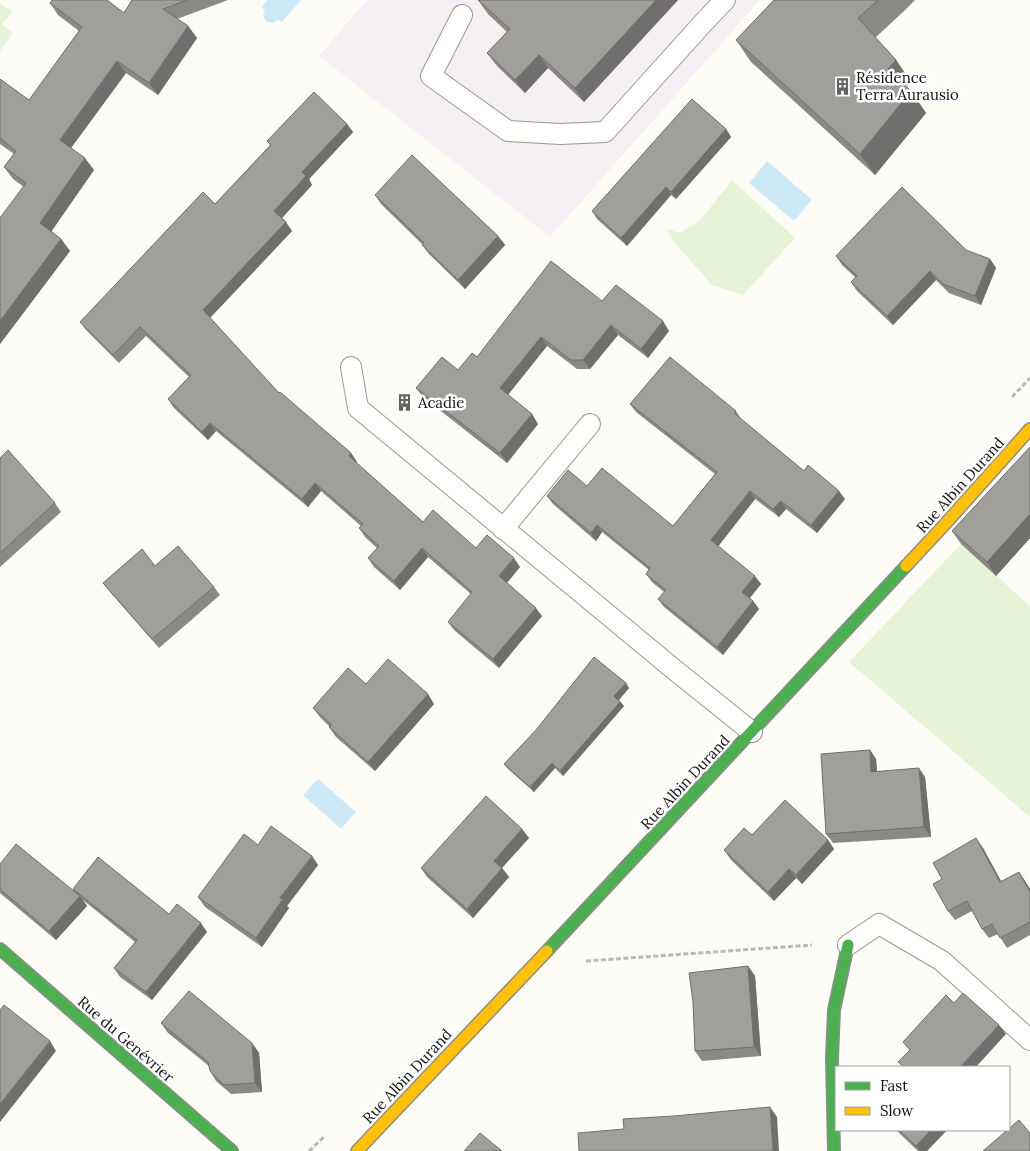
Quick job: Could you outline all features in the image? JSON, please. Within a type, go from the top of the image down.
[{"type":"street","name":"Rue Albin Durand","points":[[357,1151],[502,996],[588,908],[946,523],[1030,429]]},
{"type":"street","points":[[834,1151],[832,1058],[834,1010],[848,945]]},
{"type":"street","name":"Rue du Genévrier","points":[[0,949],[232,1151]]},
{"type":"lane","points":[[462,14],[431,76],[508,131],[560,134],[605,132],[725,0]]},
{"type":"lane","points":[[351,367],[358,408],[752,732]]},
{"type":"lane","points":[[503,529],[590,424]]},
{"type":"lane","points":[[848,945],[879,924],[942,961],[1030,1040]]},
{"type":"path","points":[[586,961],[807,945],[848,945]]},
{"type":"shaded area","points":[[367,0],[760,0],[550,237],[319,56]]},
{"type":"green space","points":[[0,4],[13,11],[2,24],[13,33],[0,51]]},
{"type":"green space","points":[[732,180],[795,238],[743,295],[712,285],[672,240],[667,229],[679,233],[702,218]]},
{"type":"green space","points":[[961,544],[1030,606],[1030,817],[849,662]]},
{"type":"water","points":[[267,0],[301,0],[282,22],[278,20],[273,23],[266,21],[263,15],[265,10],[262,7]]},
{"type":"water","points":[[767,161],[812,200],[794,221],[749,183]]},
{"type":"water","points":[[318,779],[356,812],[341,829],[303,795]]},
{"type":"building","points":[[52,0],[107,0],[124,13],[132,0],[187,0],[163,9],[188,26],[149,83],[117,61],[60,140],[85,158],[40,223],[61,239],[0,321],[0,218],[26,183],[4,167],[16,151],[0,138],[0,79],[29,100],[82,27],[50,3]]},
{"type":"building","points":[[478,0],[656,0],[575,88],[539,55],[515,80],[487,53],[510,29]]},
{"type":"building","name":"Résidence Terra Aurausio","points":[[774,0],[878,0],[858,18],[896,60],[888,69],[911,91],[860,154],[736,40]]},
{"type":"building","points":[[314,92],[347,124],[302,172],[306,176],[274,211],[286,222],[203,310],[279,393],[351,453],[349,456],[423,522],[433,510],[476,548],[487,535],[514,558],[499,576],[536,608],[493,659],[448,622],[472,592],[422,548],[394,581],[368,558],[379,546],[359,528],[363,524],[315,483],[302,499],[210,423],[202,432],[168,399],[191,375],[140,327],[113,355],[80,322],[203,192],[215,204],[271,145],[267,141]]},
{"type":"building","points":[[692,99],[726,129],[671,192],[666,187],[621,238],[592,211]]},
{"type":"building","points":[[412,155],[498,236],[458,280],[422,245],[424,243],[375,195]]},
{"type":"building","points":[[902,187],[966,250],[990,259],[975,296],[943,284],[930,271],[887,316],[851,282],[857,276],[836,256]]},
{"type":"building","points":[[551,261],[602,301],[616,285],[663,321],[641,349],[611,325],[583,360],[571,360],[541,337],[500,388],[532,414],[500,453],[416,388],[442,357],[458,370],[472,353],[477,357]]},
{"type":"building","points":[[670,357],[736,411],[734,413],[804,471],[808,465],[839,491],[811,525],[781,501],[773,509],[750,491],[711,540],[755,576],[742,592],[753,601],[717,647],[658,599],[666,590],[646,574],[650,568],[597,525],[591,533],[547,496],[568,470],[587,486],[602,468],[673,526],[717,472],[630,404]]},
{"type":"building","points":[[1030,447],[1030,514],[987,562],[952,531]]},
{"type":"building","points":[[8,450],[55,503],[0,553],[0,458]]},
{"type":"building","points":[[178,546],[214,587],[152,639],[103,583],[142,549],[155,566]]},
{"type":"building","points":[[594,657],[626,683],[614,696],[620,702],[560,771],[552,763],[530,787],[504,764],[536,730]]},
{"type":"building","points":[[388,659],[428,694],[368,762],[329,727],[332,725],[313,708],[348,668],[366,684]]},
{"type":"building","points":[[870,750],[871,772],[919,768],[924,827],[826,834],[821,754]]},
{"type":"building","points":[[486,796],[522,829],[494,861],[502,868],[467,909],[421,868]]},
{"type":"building","points":[[785,800],[828,840],[796,875],[789,869],[768,892],[724,850],[744,828],[752,835]]},
{"type":"building","points":[[271,826],[312,856],[280,898],[283,899],[256,938],[198,897],[244,834],[258,845]]},
{"type":"building","points":[[976,838],[1000,882],[1019,872],[1030,892],[1030,922],[1000,938],[992,924],[982,929],[967,901],[948,911],[933,884],[942,879],[933,863]]},
{"type":"building","points":[[16,844],[80,896],[49,931],[0,889],[0,864]]},
{"type":"building","points":[[98,857],[169,914],[177,904],[201,923],[146,992],[114,968],[137,940],[73,889]]},
{"type":"building","points":[[748,966],[754,1047],[695,1051],[693,1002],[689,973]]},
{"type":"building","points":[[189,991],[252,1043],[255,1083],[224,1085],[210,1071],[208,1062],[161,1023]]},
{"type":"building","points":[[963,993],[999,1025],[961,1066],[903,1066],[898,1062],[910,1050],[903,1042],[946,995],[954,1003]]},
{"type":"building","points":[[4,1005],[50,1041],[0,1104],[0,1010]]},
{"type":"building","points":[[770,1107],[773,1151],[579,1151],[578,1133],[624,1129],[623,1119]]},
{"type":"building","points":[[1019,1120],[1030,1133],[1030,1151],[983,1151],[1006,1131],[1010,1131],[1010,1128]]},
{"type":"building","points":[[900,1131],[930,1131],[916,1146]]},
{"type":"building","points":[[480,1133],[502,1151],[464,1151]]},
{"type":"traffic: fast","points":[[547,951],[906,566]]},
{"type":"traffic: fast","points":[[834,1151],[832,1058],[834,1010],[848,945]]},
{"type":"traffic: fast","points":[[0,949],[232,1151]]},
{"type":"traffic: slow","points":[[906,566],[1030,429]]},
{"type":"traffic: slow","points":[[357,1151],[547,951]]},
{"type":"place","name":"Résidence Terra Aurausio","points":[[842,86]]},
{"type":"place","name":"Acadie","points":[[404,402]]}]
